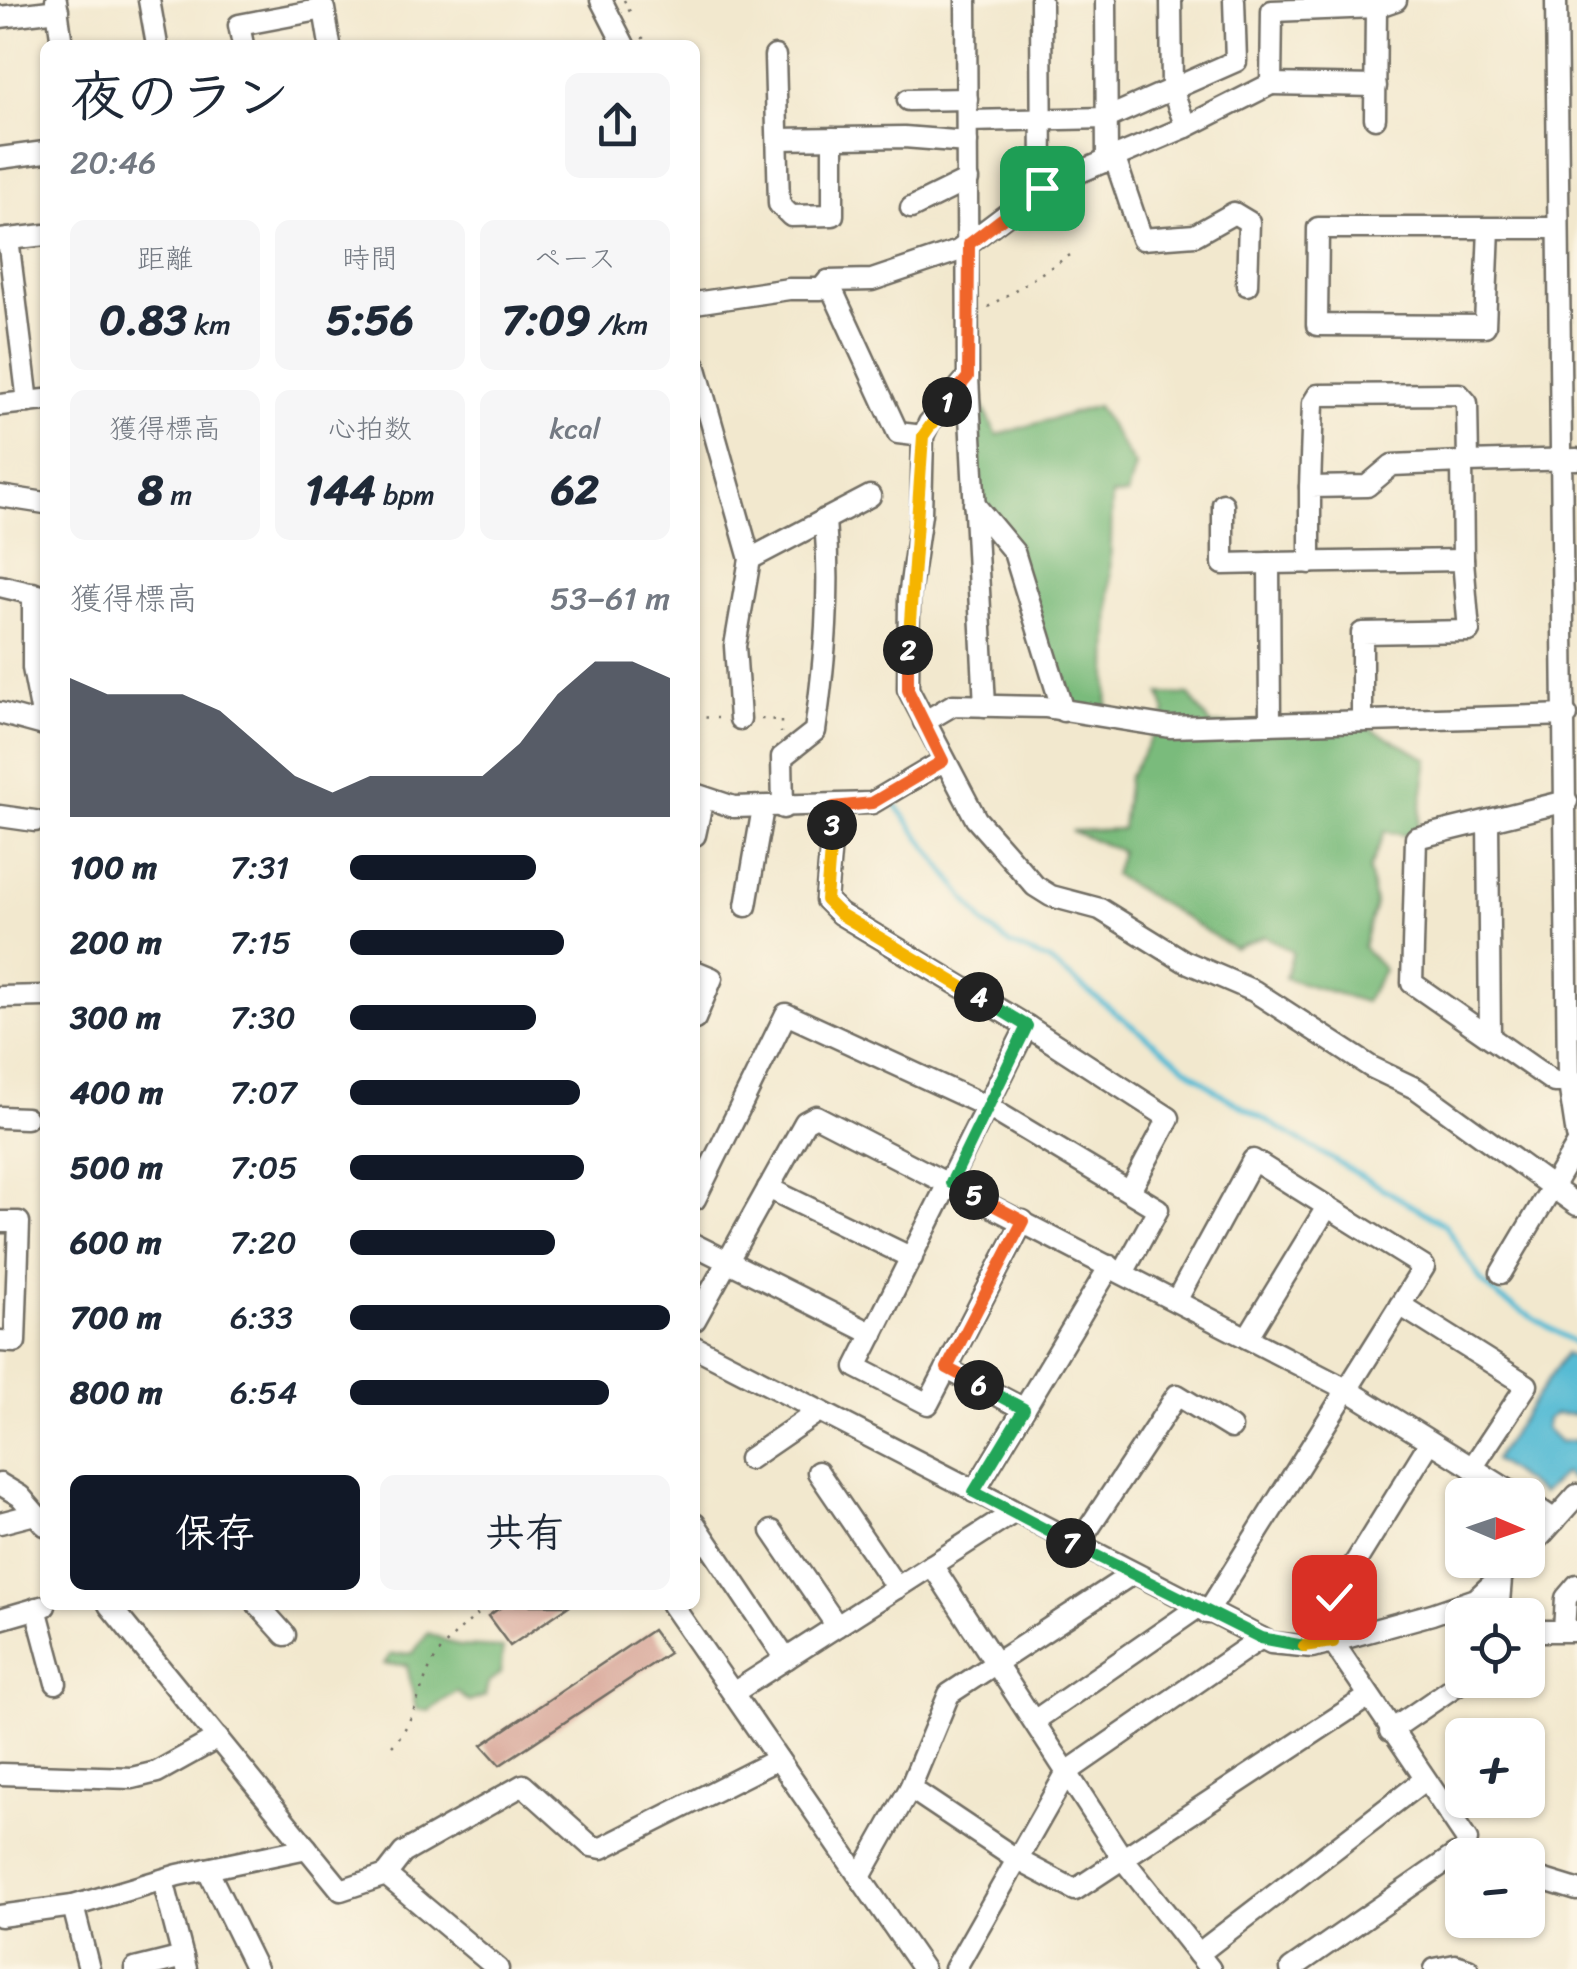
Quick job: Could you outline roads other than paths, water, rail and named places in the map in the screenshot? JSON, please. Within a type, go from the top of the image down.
[{"type":"street","points":[[150,0],[156,40]]},
{"type":"street","points":[[601,0],[621,40]]},
{"type":"street","points":[[966,0],[968,377],[984,706]]},
{"type":"street","points":[[1040,0],[1042,188]]},
{"type":"street","points":[[1106,0],[1111,160],[1142,239],[1195,235],[1234,213],[1249,222],[1247,285]]},
{"type":"street","points":[[1172,0],[1172,88],[1186,127]]},
{"type":"street","points":[[778,139],[833,138],[967,120],[1107,118],[1236,62],[1234,0]]},
{"type":"street","points":[[1556,0],[1568,328],[1567,800],[1577,1136]]},
{"type":"street","points":[[1271,84],[1272,12],[1386,4],[1375,118]]},
{"type":"street","points":[[0,17],[57,5],[61,40]]},
{"type":"street","points":[[242,40],[239,25],[324,9],[329,40]]},
{"type":"street","points":[[775,56],[779,204],[790,216],[833,215],[833,138]]},
{"type":"street","points":[[700,302],[821,289],[828,282],[872,280],[969,244],[1042,188],[1186,127],[1271,84],[1376,86]]},
{"type":"street","points":[[908,100],[967,120]]},
{"type":"street","points":[[0,158],[40,153]]},
{"type":"street","points":[[911,208],[968,180]]},
{"type":"street","points":[[1489,228],[1486,326],[1317,325],[1318,228],[1489,228],[1563,223]]},
{"type":"street","points":[[0,405],[36,401],[4,239],[40,235]]},
{"type":"street","points":[[828,282],[898,433],[923,436]]},
{"type":"street","points":[[968,377],[929,423],[923,436],[921,514],[909,597],[908,690],[976,819],[1036,886],[1052,896],[1100,909],[1184,960],[1254,991],[1371,1067],[1417,1089],[1577,1205]]},
{"type":"street","points":[[700,391],[750,558],[735,646],[740,718]]},
{"type":"street","points":[[1310,563],[1313,403],[1318,395],[1459,394],[1467,402],[1463,560],[1469,631],[1362,633],[1362,721]]},
{"type":"street","points":[[1310,488],[1367,486],[1392,465],[1569,459]]},
{"type":"street","points":[[0,496],[40,502]]},
{"type":"street","points":[[750,558],[870,496]]},
{"type":"street","points":[[974,504],[1014,552],[1063,711]]},
{"type":"street","points":[[1223,504],[1223,564],[1463,560]]},
{"type":"street","points":[[746,906],[773,808],[782,756],[815,731],[826,650],[830,574],[825,520]]},
{"type":"street","points":[[1269,563],[1270,724]]},
{"type":"street","points":[[0,586],[39,595],[32,668],[40,706]]},
{"type":"street","points":[[924,722],[953,705],[1063,711],[1170,726],[1570,711]]},
{"type":"street","points":[[0,713],[40,724]]},
{"type":"street","points":[[700,796],[734,807],[872,803],[943,761]]},
{"type":"street","points":[[1567,800],[1416,838],[1412,983],[1554,1082],[1573,1082]]},
{"type":"street","points":[[834,807],[826,900],[840,914],[1027,1026],[1168,1118],[1130,1191]]},
{"type":"street","points":[[0,816],[35,821]]},
{"type":"street","points":[[1488,821],[1490,1038]]},
{"type":"street","points":[[700,973],[712,978],[700,1007]]},
{"type":"street","points":[[0,997],[40,996]]},
{"type":"street","points":[[700,1189],[786,1014],[988,1107],[1158,1209],[1024,1409],[974,1492]]},
{"type":"street","points":[[1023,1221],[928,1404],[856,1367],[1027,1026]]},
{"type":"street","points":[[0,1116],[26,1118]]},
{"type":"street","points":[[700,1311],[805,1122],[816,1116],[1348,1390],[1488,1478]]},
{"type":"street","points":[[1501,1273],[1555,1188],[1577,1144]]},
{"type":"street","points":[[1034,1721],[1202,1611],[1348,1390],[1424,1266],[1253,1160],[1176,1301]]},
{"type":"street","points":[[768,1188],[912,1258]]},
{"type":"street","points":[[1247,1338],[1327,1206]]},
{"type":"street","points":[[0,1222],[20,1222],[15,1342],[0,1341]]},
{"type":"street","points":[[700,1248],[873,1334]]},
{"type":"street","points":[[1400,1305],[1527,1385],[1472,1468]]},
{"type":"street","points":[[700,1350],[1261,1638],[1313,1647],[1476,1599],[1502,1578]]},
{"type":"street","points":[[947,1368],[1024,1409]]},
{"type":"street","points":[[1077,1546],[1176,1394],[1230,1428]]},
{"type":"street","points":[[750,1458],[819,1412]]},
{"type":"street","points":[[1430,1442],[1334,1597],[1333,1642],[1465,1838]]},
{"type":"street","points":[[818,1472],[897,1588]]},
{"type":"street","points":[[0,1484],[40,1517]]},
{"type":"street","points":[[1545,1531],[1577,1495]]},
{"type":"street","points":[[733,1694],[1013,1512]]},
{"type":"street","points":[[1545,1513],[1555,1520]]},
{"type":"street","points":[[0,1523],[40,1518]]},
{"type":"street","points":[[700,1531],[786,1659]]},
{"type":"street","points":[[772,1531],[837,1626]]},
{"type":"street","points":[[932,1565],[1123,1859],[1204,1962],[1424,1780]]},
{"type":"street","points":[[860,1876],[910,1788],[949,1694],[1132,1574]]},
{"type":"street","points":[[1500,1598],[1502,1578]]},
{"type":"street","points":[[1545,1631],[1570,1630],[1566,1598],[1577,1585]]},
{"type":"street","points":[[0,1619],[40,1608]]},
{"type":"street","points":[[43,1610],[56,1683]]},
{"type":"street","points":[[113,1610],[342,1890],[386,1876],[403,1854],[523,1785],[591,1846],[602,1848],[778,1759]]},
{"type":"street","points":[[262,1610],[285,1635]]},
{"type":"street","points":[[675,1610],[924,1969]]},
{"type":"street","points":[[955,1969],[1068,1772],[1261,1638]]},
{"type":"street","points":[[1390,1731],[1445,1693]]},
{"type":"street","points":[[910,1788],[1016,1860],[1075,1890],[1368,1697]]},
{"type":"street","points":[[0,1774],[132,1778],[156,1772],[218,1738]]},
{"type":"street","points":[[0,1916],[73,1906],[207,1869],[307,1848]]},
{"type":"street","points":[[1290,1969],[1314,1962],[1445,1863]]},
{"type":"street","points":[[207,1869],[256,1969]]},
{"type":"street","points":[[386,1876],[498,1969]]},
{"type":"street","points":[[136,1969],[184,1963],[163,1880]]},
{"type":"street","points":[[1545,1880],[1577,1890]]},
{"type":"street","points":[[73,1906],[89,1969]]},
{"type":"street","points":[[1435,1969],[1455,1965],[1468,1969]]},
{"type":"water","points":[[1566,1353],[1577,1360],[1577,1415],[1555,1414],[1547,1419],[1546,1428],[1560,1442],[1577,1440],[1577,1473],[1570,1480],[1564,1473],[1545,1491],[1545,1478],[1519,1478],[1494,1460]]},
{"type":"waterway","points":[[896,805],[985,925],[1011,945],[1049,961],[1219,1093],[1445,1225],[1482,1282],[1501,1299],[1577,1344]]}]
